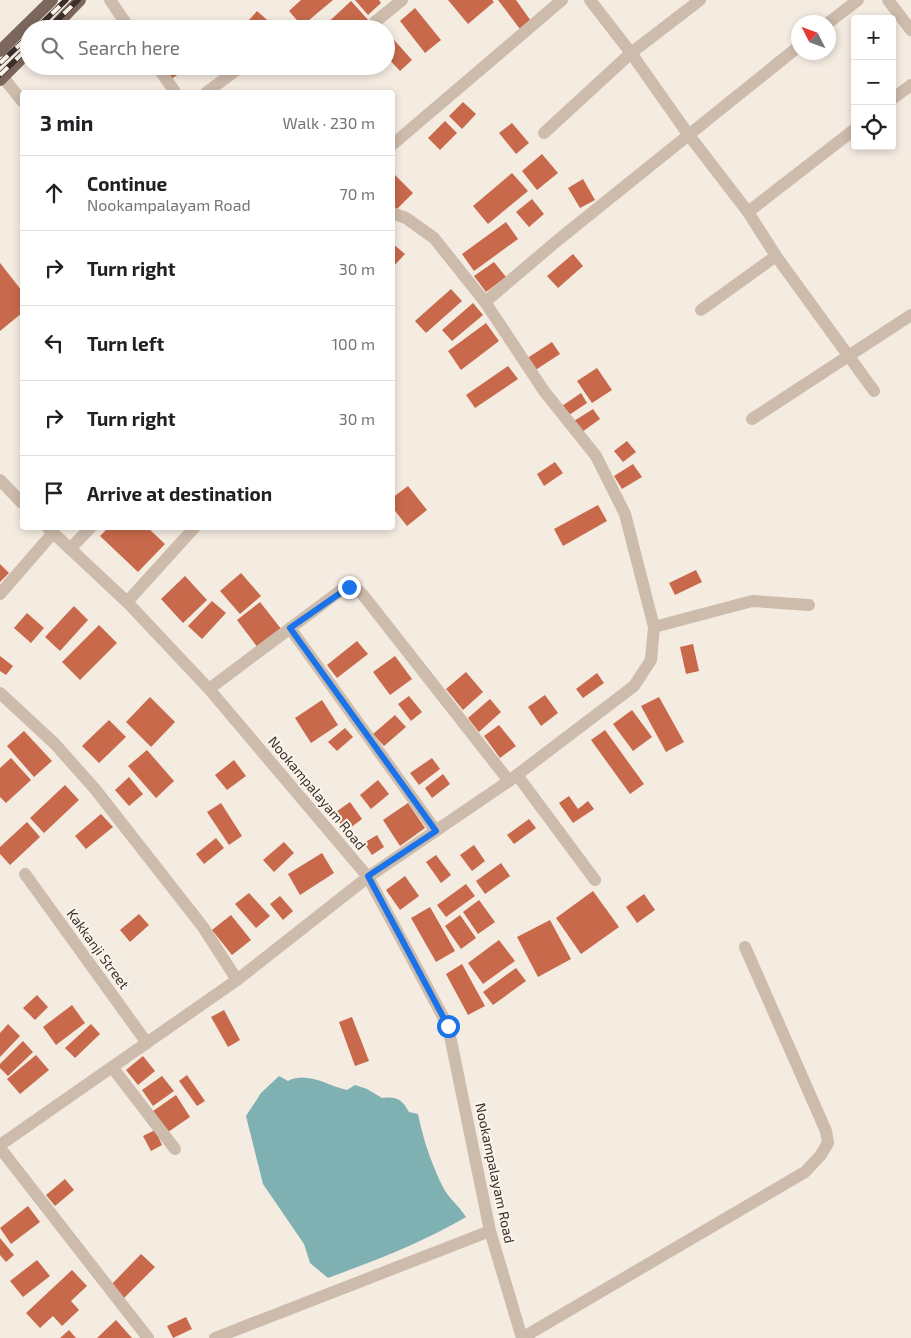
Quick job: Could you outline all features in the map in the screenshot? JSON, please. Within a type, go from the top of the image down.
[{"type":"main road","points":[[32,20],[52,0]]},
{"type":"main road","points":[[61,20],[80,0]]},
{"type":"main road","points":[[0,51],[20,31]]},
{"type":"main road","points":[[2,79],[20,61]]},
{"type":"street","points":[[110,0],[124,20]]},
{"type":"street","points":[[377,20],[402,0]]},
{"type":"street","points":[[395,142],[562,0]]},
{"type":"street","points":[[590,0],[748,212],[776,256],[874,392]]},
{"type":"street","points":[[544,133],[631,53],[700,0]]},
{"type":"street","points":[[836,17],[858,0]]},
{"type":"street","points":[[888,0],[911,30]]},
{"type":"street","points":[[485,302],[688,134],[791,53]]},
{"type":"street","points":[[163,75],[174,90]]},
{"type":"street","points":[[210,90],[230,75]]},
{"type":"street","points":[[2,79],[20,100]]},
{"type":"street","points":[[896,96],[911,85]]},
{"type":"street","points":[[748,212],[851,132]]},
{"type":"street","points":[[148,1338],[0,1146],[237,980],[368,876],[513,778],[634,686],[651,660],[654,627],[625,514],[596,456],[544,390],[485,302],[434,238],[406,218],[395,214]]},
{"type":"street","points":[[701,310],[776,256]]},
{"type":"street","points":[[752,419],[850,357],[911,315]]},
{"type":"street","points":[[0,480],[20,501]]},
{"type":"street","points":[[0,594],[51,530]]},
{"type":"street","name":"Nookampalayam Road","points":[[51,530],[127,602],[209,689],[368,876],[448,1026],[490,1230],[522,1338]]},
{"type":"street","points":[[70,549],[88,530]]},
{"type":"street","points":[[127,602],[192,530]]},
{"type":"street","points":[[209,689],[344,588],[354,587],[363,595],[595,880]]},
{"type":"street","points":[[654,627],[752,601],[809,605]]},
{"type":"street","points":[[290,628],[436,831]]},
{"type":"street","points":[[0,693],[55,744],[94,789],[204,927],[237,980]]},
{"type":"street","name":"Kakkanji Street","points":[[25,874],[147,1043]]},
{"type":"street","points":[[522,1338],[804,1172],[820,1156],[828,1144],[826,1132],[745,947]]},
{"type":"street","points":[[112,1067],[175,1149]]},
{"type":"street","points":[[215,1338],[490,1230]]},
{"type":"water","points":[[279,1076],[288,1081],[295,1078],[310,1078],[347,1090],[355,1085],[367,1089],[382,1098],[398,1099],[409,1112],[418,1114],[428,1152],[440,1180],[446,1192],[466,1217],[416,1243],[328,1278],[310,1263],[304,1244],[263,1184],[246,1116],[261,1093]]},
{"type":"building","points":[[301,0],[333,0],[309,20],[297,20],[289,11]]},
{"type":"building","points":[[355,0],[379,0],[381,3],[368,15]]},
{"type":"building","points":[[448,0],[492,0],[494,2],[468,24]]},
{"type":"building","points":[[498,0],[516,0],[531,21],[520,29]]},
{"type":"building","points":[[351,1],[368,20],[331,20]]},
{"type":"building","points":[[415,8],[441,40],[425,53],[400,21]]},
{"type":"building","points":[[257,11],[267,20],[249,20]]},
{"type":"building","points":[[395,41],[412,60],[400,71],[395,66]]},
{"type":"building","points":[[169,75],[177,75],[171,79]]},
{"type":"building","points":[[463,102],[476,114],[462,129],[449,116]]},
{"type":"building","points":[[445,121],[457,133],[440,150],[428,138]]},
{"type":"building","points":[[512,123],[529,143],[516,154],[499,133]]},
{"type":"building","points":[[542,154],[558,173],[537,190],[522,171]]},
{"type":"building","points":[[512,173],[528,191],[488,224],[473,206]]},
{"type":"building","points":[[395,175],[413,193],[395,211]]},
{"type":"building","points":[[583,179],[595,200],[580,208],[568,188]]},
{"type":"building","points":[[532,199],[544,214],[529,227],[516,212]]},
{"type":"building","points":[[506,222],[518,239],[474,271],[462,254]]},
{"type":"building","points":[[395,246],[405,254],[395,265]]},
{"type":"building","points":[[573,254],[583,266],[558,288],[547,276]]},
{"type":"building","points":[[494,262],[506,277],[486,292],[474,276]]},
{"type":"building","points":[[0,263],[20,288],[20,315],[0,331]]},
{"type":"building","points":[[451,289],[462,301],[426,333],[415,321]]},
{"type":"building","points":[[473,303],[483,315],[452,341],[442,330]]},
{"type":"building","points":[[486,323],[499,341],[461,370],[448,351]]},
{"type":"building","points":[[552,342],[560,354],[534,371],[526,359]]},
{"type":"building","points":[[508,366],[518,379],[475,408],[466,395]]},
{"type":"building","points":[[597,368],[612,390],[592,403],[577,381]]},
{"type":"building","points":[[581,393],[587,403],[569,415],[562,406]]},
{"type":"building","points":[[593,409],[600,419],[582,432],[574,421]]},
{"type":"building","points":[[627,441],[636,452],[623,462],[614,451]]},
{"type":"building","points":[[555,462],[563,473],[544,486],[537,474]]},
{"type":"building","points":[[633,464],[642,477],[622,489],[614,476]]},
{"type":"building","points":[[408,486],[427,510],[407,526],[395,511],[395,496]]},
{"type":"building","points":[[598,505],[607,521],[563,546],[554,529]]},
{"type":"building","points":[[106,530],[150,530],[165,544],[138,572],[100,536]]},
{"type":"building","points":[[0,564],[9,573],[0,582]]},
{"type":"building","points":[[696,570],[702,582],[675,595],[669,583]]},
{"type":"building","points":[[241,573],[261,596],[240,614],[220,591]]},
{"type":"building","points":[[185,576],[207,600],[183,623],[161,599]]},
{"type":"building","points":[[212,601],[226,613],[202,639],[188,626]]},
{"type":"building","points":[[260,602],[282,630],[258,648],[237,620]]},
{"type":"building","points":[[74,606],[88,620],[60,651],[45,637]]},
{"type":"building","points":[[27,613],[44,628],[31,643],[14,628]]},
{"type":"building","points":[[99,625],[117,643],[80,680],[62,662]]},
{"type":"building","points":[[357,641],[368,654],[337,678],[327,665]]},
{"type":"building","points":[[693,644],[699,671],[686,674],[680,647]]},
{"type":"building","points":[[0,656],[13,666],[6,675],[0,671]]},
{"type":"building","points":[[395,656],[412,679],[390,695],[373,672]]},
{"type":"building","points":[[466,672],[483,692],[463,710],[446,689]]},
{"type":"building","points":[[597,673],[604,683],[583,698],[576,689]]},
{"type":"building","points":[[545,695],[558,713],[541,726],[528,707]]},
{"type":"building","points":[[409,696],[422,712],[411,721],[398,704]]},
{"type":"building","points":[[150,697],[175,722],[151,747],[126,722]]},
{"type":"building","points":[[659,697],[684,742],[666,752],[641,706]]},
{"type":"building","points":[[490,699],[501,712],[479,732],[468,718]]},
{"type":"building","points":[[322,700],[338,725],[311,743],[295,718]]},
{"type":"building","points":[[632,710],[652,737],[633,751],[613,724]]},
{"type":"building","points":[[395,715],[406,727],[384,746],[373,734]]},
{"type":"building","points":[[109,720],[126,737],[99,763],[82,746]]},
{"type":"building","points":[[499,725],[516,746],[500,758],[484,736]]},
{"type":"building","points":[[345,728],[353,737],[337,751],[328,742]]},
{"type":"building","points":[[605,730],[644,784],[630,794],[591,740]]},
{"type":"building","points":[[24,731],[52,761],[34,777],[7,746]]},
{"type":"building","points":[[147,750],[174,781],[156,798],[128,766]]},
{"type":"building","points":[[11,758],[31,780],[6,803],[0,797],[0,768]]},
{"type":"building","points":[[432,758],[440,769],[419,785],[410,773]]},
{"type":"building","points":[[234,760],[246,776],[227,790],[215,775]]},
{"type":"building","points":[[443,774],[450,784],[432,798],[425,788]]},
{"type":"building","points":[[129,777],[143,794],[129,806],[115,790]]},
{"type":"building","points":[[378,780],[389,794],[371,809],[360,795]]},
{"type":"building","points":[[65,785],[79,800],[44,833],[30,818]]},
{"type":"building","points":[[569,796],[578,809],[588,801],[594,809],[573,823],[559,803]]},
{"type":"building","points":[[350,802],[362,819],[346,831],[333,814]]},
{"type":"building","points":[[221,803],[242,836],[229,845],[207,812]]},
{"type":"building","points":[[408,803],[425,828],[400,846],[383,820]]},
{"type":"building","points":[[101,814],[113,827],[86,849],[75,836]]},
{"type":"building","points":[[529,819],[536,828],[514,844],[507,835]]},
{"type":"building","points":[[27,822],[40,837],[10,865],[0,854],[0,847]]},
{"type":"building","points":[[377,835],[384,847],[372,855],[364,843]]},
{"type":"building","points":[[216,838],[224,848],[204,864],[196,854]]},
{"type":"building","points":[[284,842],[294,853],[274,872],[263,860]]},
{"type":"building","points":[[474,845],[485,861],[472,871],[460,855]]},
{"type":"building","points":[[322,853],[334,873],[300,895],[288,874]]},
{"type":"building","points":[[436,855],[451,875],[441,883],[426,862]]},
{"type":"building","points":[[501,863],[510,876],[485,894],[476,881]]},
{"type":"building","points":[[405,876],[419,896],[400,910],[386,890]]},
{"type":"building","points":[[466,884],[475,896],[446,917],[437,905]]},
{"type":"building","points":[[593,891],[619,927],[581,954],[556,918]]},
{"type":"building","points":[[249,893],[270,916],[256,928],[235,904]]},
{"type":"building","points":[[644,894],[655,910],[637,923],[626,907]]},
{"type":"building","points":[[280,896],[293,911],[283,920],[270,904]]},
{"type":"building","points":[[479,900],[495,922],[478,934],[463,912]]},
{"type":"building","points":[[430,907],[455,951],[436,962],[411,918]]},
{"type":"building","points":[[139,914],[149,925],[130,942],[120,930]]},
{"type":"building","points":[[231,915],[251,940],[232,955],[212,930]]},
{"type":"building","points":[[460,915],[476,938],[461,949],[445,926]]},
{"type":"building","points":[[550,920],[571,959],[538,977],[517,937]]},
{"type":"building","points":[[499,940],[515,961],[483,984],[468,963]]},
{"type":"building","points":[[462,964],[485,1006],[468,1015],[446,974]]},
{"type":"building","points":[[516,968],[526,981],[493,1005],[483,992]]},
{"type":"building","points":[[37,995],[48,1007],[35,1020],[23,1008]]},
{"type":"building","points":[[72,1005],[85,1023],[56,1045],[43,1027]]},
{"type":"building","points":[[224,1010],[240,1040],[228,1047],[211,1017]]},
{"type":"building","points":[[352,1017],[369,1061],[355,1066],[339,1022]]},
{"type":"building","points":[[8,1024],[20,1036],[0,1057],[0,1033]]},
{"type":"building","points":[[91,1024],[100,1034],[75,1058],[65,1048]]},
{"type":"building","points":[[23,1041],[33,1052],[8,1076],[0,1068],[0,1064]]},
{"type":"building","points":[[36,1055],[49,1070],[20,1094],[7,1079]]},
{"type":"building","points":[[143,1056],[155,1071],[138,1085],[126,1070]]},
{"type":"building","points":[[187,1075],[205,1101],[197,1106],[179,1081]]},
{"type":"building","points":[[162,1076],[174,1091],[153,1106],[142,1090]]},
{"type":"building","points":[[176,1095],[190,1117],[168,1132],[153,1111]]},
{"type":"building","points":[[155,1130],[162,1145],[151,1151],[143,1136]]},
{"type":"building","points":[[65,1179],[74,1190],[55,1206],[46,1195]]},
{"type":"building","points":[[28,1206],[40,1222],[11,1244],[0,1228]]},
{"type":"building","points":[[0,1238],[14,1255],[6,1262],[0,1255]]},
{"type":"building","points":[[141,1254],[155,1267],[123,1299],[110,1286]]},
{"type":"building","points":[[37,1260],[50,1276],[23,1297],[10,1281]]},
{"type":"building","points":[[72,1270],[87,1286],[71,1301],[79,1310],[62,1326],[53,1316],[40,1328],[26,1313]]},
{"type":"building","points":[[186,1317],[192,1329],[173,1338],[167,1326]]},
{"type":"building","points":[[116,1320],[132,1338],[97,1338]]},
{"type":"building","points":[[69,1330],[76,1338],[60,1338]]},
{"type":"railway","points":[[45,20],[66,0]]},
{"type":"railway","points":[[57,20],[78,0]]},
{"type":"railway","points":[[0,63],[20,44]]},
{"type":"railway","points":[[0,75],[20,56]]},
{"type":"route","points":[[349,587],[344,588],[290,628],[436,831],[368,876],[448,1026]]}]
